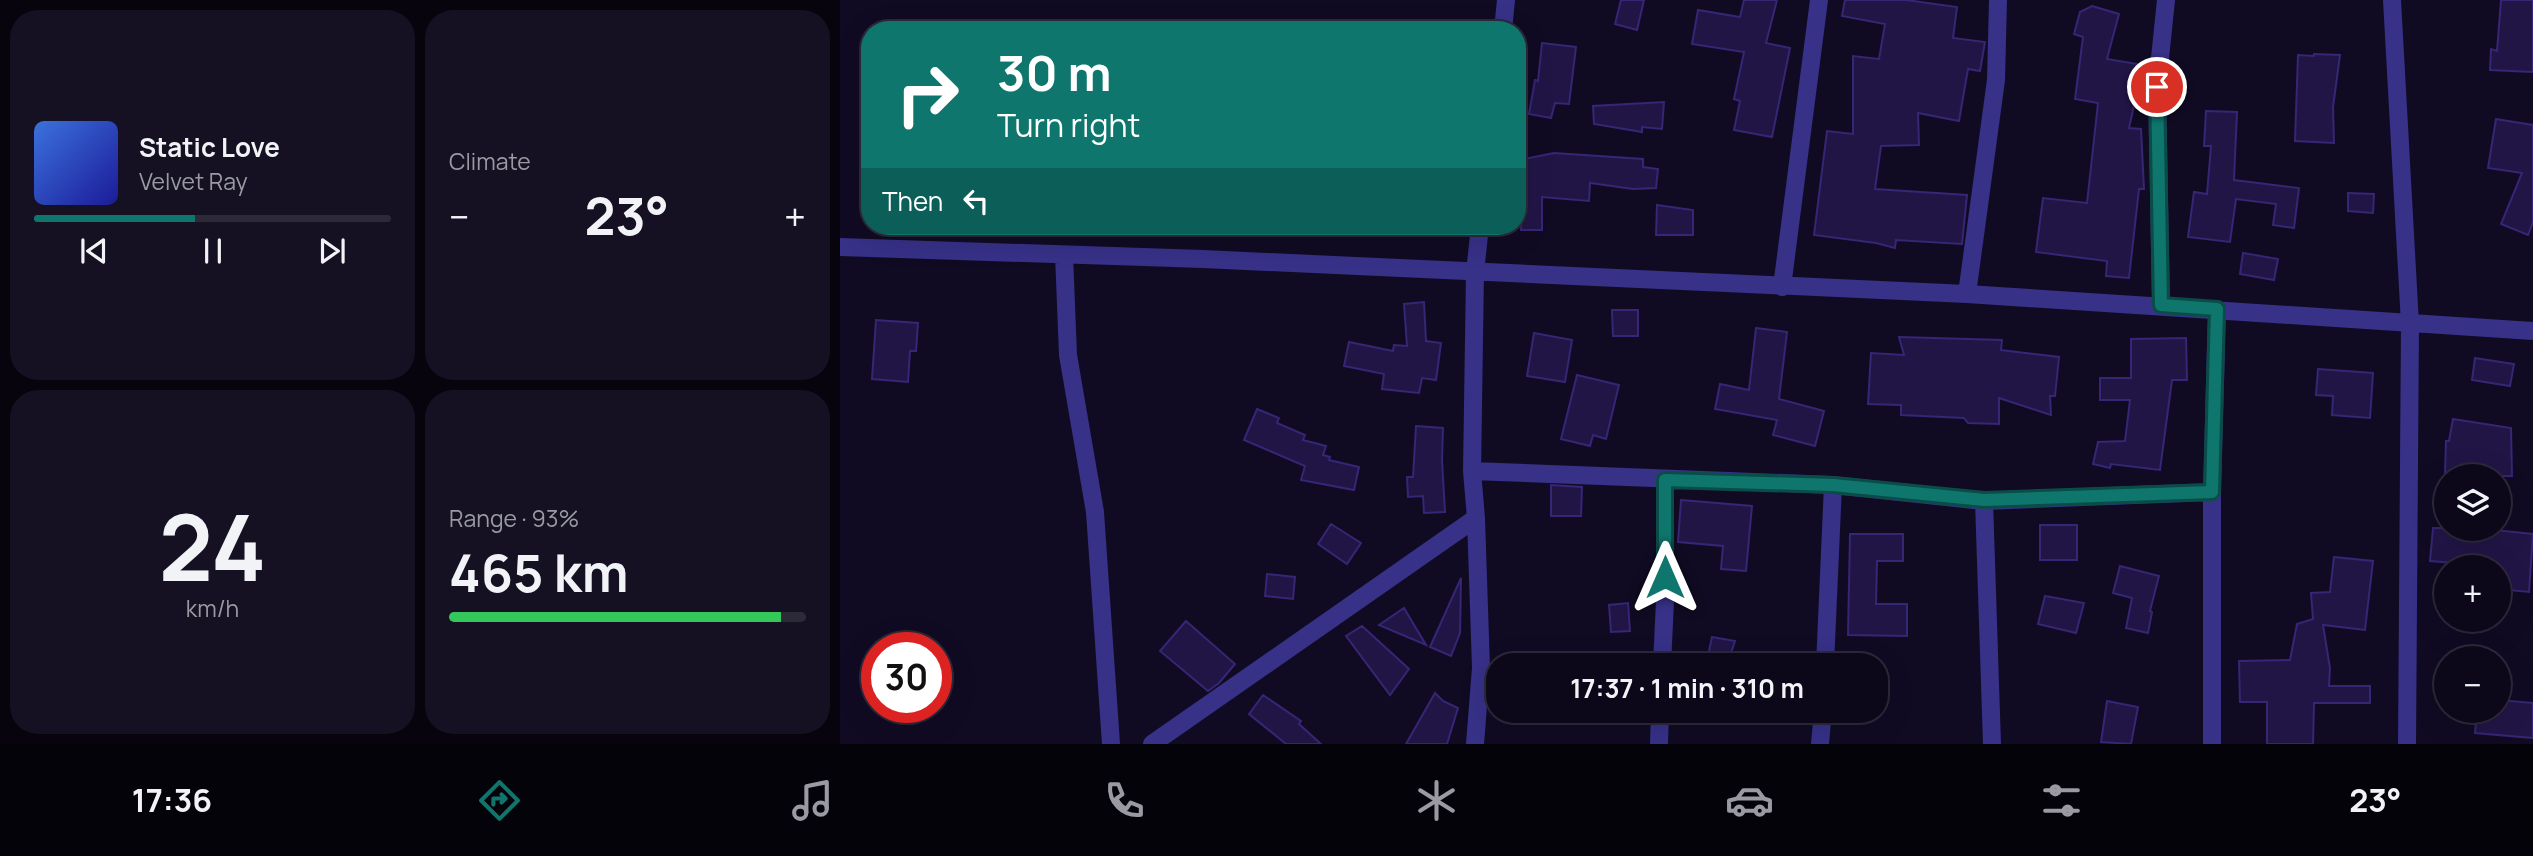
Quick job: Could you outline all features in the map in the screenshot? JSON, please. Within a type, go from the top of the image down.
[{"type":"street","points":[[1504,21],[1506,0]]},
{"type":"street","points":[[1782,287],[1819,0]]},
{"type":"street","points":[[1967,294],[1996,80],[1998,0]]},
{"type":"street","points":[[2161,305],[2157,87],[2166,0]]},
{"type":"street","points":[[2392,0],[2410,324],[2407,744]]},
{"type":"street","points":[[1475,744],[1481,667],[1472,471],[1475,272],[1479,235]]},
{"type":"street","points":[[840,247],[1967,294],[2533,331]]},
{"type":"street","points":[[1064,255],[1068,355],[1094,512],[1111,744]]},
{"type":"street","points":[[2212,744],[2212,492],[2217,309]]},
{"type":"street","points":[[1472,471],[1833,485],[1984,500],[2212,492]]},
{"type":"street","points":[[1663,653],[1665,480]]},
{"type":"street","points":[[1826,653],[1833,485]]},
{"type":"street","points":[[1984,500],[1992,744]]},
{"type":"street","points":[[1152,744],[1476,518]]},
{"type":"street","points":[[1659,744],[1660,723]]},
{"type":"street","points":[[1820,744],[1822,723]]},
{"type":"building","points":[[1621,0],[1644,0],[1637,30],[1615,24]]},
{"type":"building","points":[[1744,0],[1777,0],[1766,43],[1790,48],[1772,137],[1734,130],[1740,101],[1734,99],[1744,52],[1692,44],[1698,10],[1740,17]]},
{"type":"building","points":[[1845,0],[1906,0],[1957,7],[1953,38],[1985,42],[1980,71],[1968,69],[1959,121],[1918,113],[1919,145],[1881,146],[1875,189],[1967,195],[1962,244],[1896,240],[1895,248],[1814,235],[1827,131],[1853,134],[1853,56],[1879,59],[1885,24],[1842,16]]},
{"type":"building","points":[[2501,0],[2533,0],[2533,72],[2490,70],[2491,49],[2497,51]]},
{"type":"building","points":[[2092,6],[2119,14],[2107,59],[2143,65],[2129,128],[2141,129],[2144,189],[2139,189],[2129,278],[2106,276],[2107,261],[2036,252],[2043,198],[2087,203],[2098,103],[2075,99],[2083,37],[2074,34],[2080,12]]},
{"type":"building","points":[[1542,43],[1576,47],[1569,104],[1555,103],[1551,118],[1529,114],[1535,80],[1538,81]]},
{"type":"building","points":[[2298,55],[2340,55],[2333,107],[2334,143],[2295,141]]},
{"type":"building","points":[[1664,102],[1662,129],[1642,127],[1642,132],[1594,124],[1593,106]]},
{"type":"building","points":[[2206,111],[2237,112],[2234,180],[2299,188],[2294,228],[2273,225],[2276,204],[2236,199],[2230,242],[2188,237],[2194,192],[2207,194],[2211,146],[2204,146]]},
{"type":"building","points":[[2496,119],[2533,125],[2533,222],[2528,235],[2501,224],[2522,173],[2488,168]]},
{"type":"building","points":[[1554,153],[1643,159],[1643,167],[1658,169],[1656,188],[1633,189],[1590,183],[1589,201],[1542,197],[1542,230],[1526,230],[1526,159]]},
{"type":"building","points":[[2348,193],[2374,194],[2373,213],[2348,211]]},
{"type":"building","points":[[1657,205],[1693,210],[1693,235],[1656,235]]},
{"type":"building","points":[[2243,253],[2278,259],[2274,280],[2240,274]]},
{"type":"building","points":[[1424,302],[1426,341],[1441,343],[1436,380],[1422,378],[1419,393],[1382,389],[1384,374],[1344,366],[1349,342],[1393,351],[1394,345],[1407,346],[1404,304]]},
{"type":"building","points":[[1612,310],[1638,310],[1638,336],[1613,336]]},
{"type":"building","points":[[876,320],[918,323],[916,351],[910,351],[908,382],[872,379]]},
{"type":"building","points":[[1756,328],[1787,332],[1779,399],[1824,411],[1815,446],[1773,435],[1777,420],[1715,409],[1720,384],[1749,390]]},
{"type":"building","points":[[1534,333],[1572,340],[1565,382],[1527,376]]},
{"type":"building","points":[[1899,337],[2002,340],[2001,350],[2059,357],[2055,396],[2050,396],[2051,415],[1999,398],[1999,424],[1968,423],[1964,418],[1901,415],[1901,405],[1868,404],[1871,353],[1904,355]]},
{"type":"building","points":[[2186,338],[2187,380],[2172,380],[2160,470],[2111,464],[2110,468],[2093,464],[2098,442],[2125,441],[2130,400],[2100,400],[2100,378],[2131,378],[2131,339]]},
{"type":"building","points":[[2475,358],[2514,364],[2510,386],[2472,380]]},
{"type":"building","points":[[2318,369],[2373,373],[2370,418],[2332,415],[2333,396],[2316,395]]},
{"type":"building","points":[[1577,375],[1619,385],[1606,439],[1593,435],[1590,446],[1561,439]]},
{"type":"building","points":[[1257,409],[1279,418],[1277,423],[1305,435],[1303,440],[1326,446],[1323,455],[1330,457],[1329,460],[1359,467],[1354,490],[1301,480],[1305,466],[1244,440]]},
{"type":"building","points":[[2453,419],[2511,428],[2512,476],[2511,464],[2445,464],[2446,441],[2449,441]]},
{"type":"building","points":[[1416,426],[1443,428],[1445,512],[1424,513],[1423,496],[1408,497],[1407,477],[1413,477]]},
{"type":"building","points":[[1551,485],[1582,487],[1581,516],[1551,516]]},
{"type":"building","points":[[1681,500],[1752,506],[1746,571],[1721,569],[1723,546],[1678,542]]},
{"type":"building","points":[[1331,524],[1361,543],[1347,564],[1318,544]]},
{"type":"building","points":[[2040,525],[2077,525],[2077,560],[2040,560]]},
{"type":"building","points":[[2433,528],[2434,541],[2511,541],[2511,532],[2533,534],[2529,592],[2511,590],[2511,555],[2434,555],[2434,561],[2430,561]]},
{"type":"building","points":[[1850,534],[1903,534],[1903,561],[1877,561],[1876,604],[1907,604],[1907,636],[1848,635]]},
{"type":"building","points":[[2334,557],[2373,561],[2365,630],[2323,625],[2330,668],[2329,686],[2370,686],[2370,703],[2314,703],[2313,744],[2267,744],[2267,702],[2240,702],[2239,661],[2290,660],[2297,624],[2313,619],[2311,593],[2330,592]]},
{"type":"building","points":[[2120,566],[2159,576],[2150,611],[2148,633],[2126,628],[2132,598],[2113,593]]},
{"type":"building","points":[[1267,574],[1295,577],[1293,599],[1265,596]]},
{"type":"building","points":[[1461,578],[1460,633],[1451,656],[1430,647]]},
{"type":"building","points":[[2045,596],[2084,603],[2076,633],[2038,624]]},
{"type":"building","points":[[1628,603],[1630,631],[1611,632],[1609,605]]},
{"type":"building","points":[[1404,608],[1426,645],[1379,625]]},
{"type":"building","points":[[1186,621],[1235,664],[1219,683],[1208,691],[1160,651]]},
{"type":"building","points":[[1362,626],[1409,669],[1390,695],[1346,636]]},
{"type":"building","points":[[1712,637],[1735,641],[1731,653],[1709,653]]},
{"type":"building","points":[[1435,693],[1443,701],[1458,708],[1447,744],[1406,744]]},
{"type":"building","points":[[1263,695],[1301,721],[1299,724],[1321,744],[1286,744],[1249,714]]},
{"type":"building","points":[[2107,701],[2138,707],[2131,744],[2101,742]]},
{"type":"building","points":[[2511,701],[2533,703],[2533,738],[2475,733],[2476,723],[2511,723]]},
{"type":"route","points":[[1665,577],[1665,480],[1833,485],[1984,500],[2212,492],[2217,309],[2161,305],[2157,87]]}]
